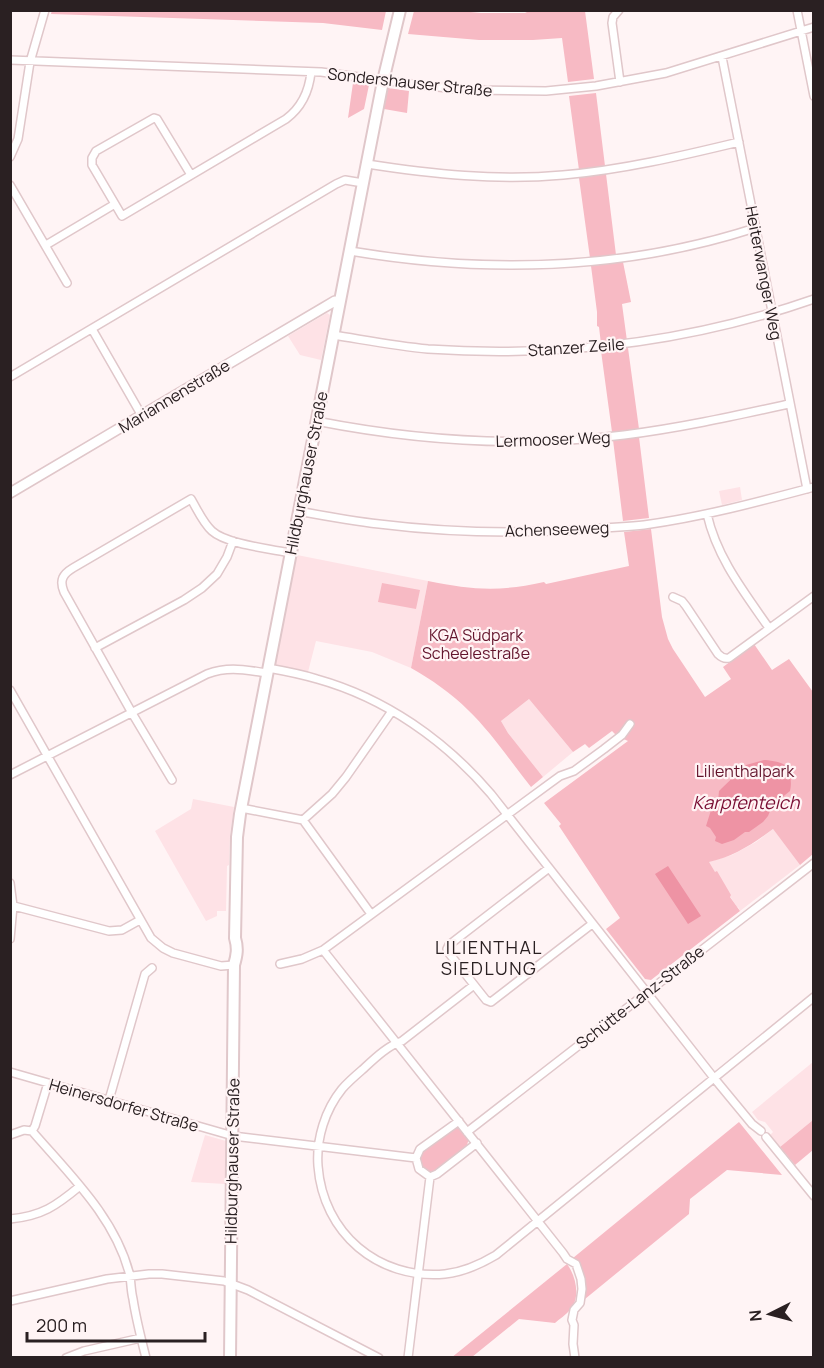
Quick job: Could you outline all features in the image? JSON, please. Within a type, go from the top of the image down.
[{"type":"main road","name":"Hildburghauser Straße","points":[[230,1358],[237,837],[339,302],[383,81],[400,10]]},
{"type":"street","points":[[10,157],[18,140],[30,62],[45,10]]},
{"type":"street","points":[[619,10],[613,17],[612,23],[620,82]]},
{"type":"street","points":[[797,10],[813,96]]},
{"type":"street","name":"Sondershauser Straße","points":[[10,60],[311,72],[344,74],[438,87],[500,92],[546,91],[592,87],[666,73],[813,27]]},
{"type":"street","name":"Heiterwanger Weg","points":[[722,57],[789,404],[810,488]]},
{"type":"street","points":[[190,175],[157,119],[152,118],[96,151],[92,158],[92,165],[122,216],[292,115],[306,94],[311,72]]},
{"type":"street","points":[[367,164],[475,177],[562,176],[671,158],[739,142]]},
{"type":"street","points":[[10,377],[336,184],[345,180],[363,183]]},
{"type":"street","points":[[10,186],[67,283]]},
{"type":"street","points":[[46,245],[115,204]]},
{"type":"street","points":[[350,251],[445,263],[535,266],[645,255],[698,244],[755,228]]},
{"type":"street","name":"Stanzer Zeile","points":[[333,335],[426,348],[511,352],[555,351],[615,346],[714,329],[813,299]]},
{"type":"street","name":"Mariannenstraße","points":[[10,493],[335,301],[339,302]]},
{"type":"street","points":[[92,329],[142,416]]},
{"type":"street","name":"Lermooser Weg","points":[[316,422],[411,437],[477,441],[551,441],[654,431],[789,404]]},
{"type":"street","name":"Achenseeweg","points":[[298,511],[379,524],[441,530],[564,531],[644,525],[707,514],[810,488]]},
{"type":"street","points":[[172,780],[62,588],[64,574],[191,499],[211,530],[221,537],[290,553]]},
{"type":"street","points":[[707,514],[713,536],[727,565],[769,628]]},
{"type":"street","points":[[96,648],[202,588],[217,574],[232,541]]},
{"type":"street","points":[[673,597],[682,601],[686,606],[718,654],[723,658],[729,658],[813,596]]},
{"type":"street","points":[[10,775],[214,671],[235,668],[296,673],[328,682],[365,697],[421,729],[451,752],[479,780],[714,1078],[752,1124],[761,1131]]},
{"type":"street","points":[[10,690],[151,938],[173,953],[221,966],[234,965]]},
{"type":"street","points":[[303,820],[332,794],[346,777],[392,711]]},
{"type":"street","points":[[280,963],[302,959],[323,950],[560,776],[574,771],[604,749],[622,735],[630,724]]},
{"type":"street","points":[[241,808],[303,820],[371,914]]},
{"type":"street","name":"Schütte-Lanz-Straße","points":[[467,1131],[813,863]]},
{"type":"street","points":[[549,868],[449,945],[448,952],[486,1000],[491,1002],[592,924]]},
{"type":"street","points":[[10,884],[12,905],[10,939]]},
{"type":"street","points":[[12,905],[109,931],[122,930],[140,920]]},
{"type":"street","points":[[323,950],[567,1258],[576,1264],[582,1288],[580,1303],[574,1310],[572,1320],[575,1358]]},
{"type":"street","points":[[109,1100],[145,974],[152,968]]},
{"type":"street","points":[[474,985],[402,1041],[391,1045],[365,1067],[342,1090],[330,1107],[321,1130],[318,1168],[322,1194],[329,1210],[340,1229],[356,1246],[370,1256],[397,1269],[419,1274],[447,1274],[476,1265],[496,1255],[813,997]]},
{"type":"street","name":"Heinersdorfer Straße","points":[[10,1072],[233,1136],[416,1158]]},
{"type":"street","points":[[32,1131],[48,1083]]},
{"type":"street","points":[[430,1177],[419,1170],[416,1158],[420,1149],[459,1121]]},
{"type":"street","points":[[10,1135],[24,1130],[32,1131],[98,1208],[111,1230],[130,1276],[132,1298],[146,1358]]},
{"type":"street","points":[[766,1137],[813,1196]]},
{"type":"street","points":[[430,1177],[477,1143]]},
{"type":"street","points":[[408,1358],[430,1177]]},
{"type":"street","points":[[10,1219],[43,1213],[80,1186]]},
{"type":"street","points":[[10,1301],[130,1276],[162,1274],[230,1283],[248,1290],[379,1358]]},
{"type":"street","points":[[66,1358],[84,1351],[141,1338]]},
{"type":"shaded area","points":[[327,313],[330,315],[321,360],[300,355],[288,336]]},
{"type":"shaded area","points":[[740,487],[742,500],[722,505],[719,491]]},
{"type":"shaded area","points":[[297,555],[428,581],[411,668],[372,652],[316,641],[308,672],[275,665]]},
{"type":"shaded area","points":[[529,699],[573,752],[543,777],[501,721]]},
{"type":"shaded area","points":[[193,799],[234,807],[229,865],[227,866],[226,911],[217,911],[217,916],[206,921],[155,831],[191,809]]},
{"type":"shaded area","points":[[773,829],[800,865],[740,911],[708,862],[732,855],[756,842]]},
{"type":"shaded area","points":[[813,1062],[813,1120],[780,1147],[770,1135],[773,1132],[765,1122],[758,1120],[752,1112]]},
{"type":"shaded area","points":[[205,1135],[226,1141],[225,1184],[191,1182]]},
{"type":"green space","points":[[52,10],[386,11],[382,30],[323,23],[51,14]]},
{"type":"green space","points":[[450,10],[481,13],[525,13],[531,10],[585,11],[594,79],[568,82],[562,38],[479,40],[408,34],[414,11]]},
{"type":"green space","points":[[353,83],[369,85],[364,109],[348,118]]},
{"type":"green space","points":[[388,88],[409,91],[407,113],[384,109]]},
{"type":"green space","points":[[596,93],[605,166],[579,170],[569,96]]},
{"type":"green space","points":[[606,174],[616,255],[590,258],[579,178]]},
{"type":"green space","points":[[623,262],[631,302],[622,304],[627,341],[601,344],[591,266]]},
{"type":"green space","points":[[628,348],[639,429],[612,432],[601,351]]},
{"type":"green space","points":[[639,437],[649,518],[623,521],[613,440]]},
{"type":"green space","points":[[651,529],[662,617],[668,639],[705,697],[731,679],[723,667],[754,644],[772,670],[789,659],[813,692],[813,854],[800,865],[773,829],[742,849],[709,862],[715,872],[717,871],[740,911],[651,980],[645,979],[606,929],[620,918],[559,826],[561,824],[544,803],[628,741],[612,731],[589,748],[585,744],[573,752],[529,699],[501,721],[543,777],[531,787],[493,737],[468,710],[441,687],[411,668],[428,581],[473,588],[513,587],[544,582],[546,584],[629,566],[624,532]]},
{"type":"green space","points":[[382,583],[420,590],[416,609],[378,602]]},
{"type":"green space","points":[[813,1120],[813,1150],[795,1165],[780,1147]]},
{"type":"green space","points":[[739,1122],[782,1175],[727,1170],[690,1199],[689,1214],[585,1299],[583,1277],[573,1258]]},
{"type":"green space","points":[[450,1129],[462,1129],[469,1138],[466,1149],[436,1172],[426,1170],[420,1163],[420,1157],[428,1146]]},
{"type":"green space","points":[[567,1264],[575,1281],[575,1299],[570,1310],[555,1323],[519,1319],[472,1357],[451,1358]]},
{"type":"water","name":"Karpfenteich","points":[[764,760],[786,766],[790,776],[790,791],[780,799],[763,822],[749,832],[722,844],[715,841],[716,837],[706,826],[712,807],[718,802],[719,791],[746,765]]},
{"type":"water","points":[[668,866],[701,916],[688,924],[655,874]]},
{"type":"district","name":"LILIENTHAL SIEDLUNG","points":[[489,958]]},
{"type":"park label","name":"KGA Südpark Scheelestraße","points":[[476,644]]},
{"type":"park label","name":"Lilienthalpark","points":[[745,771]]}]
